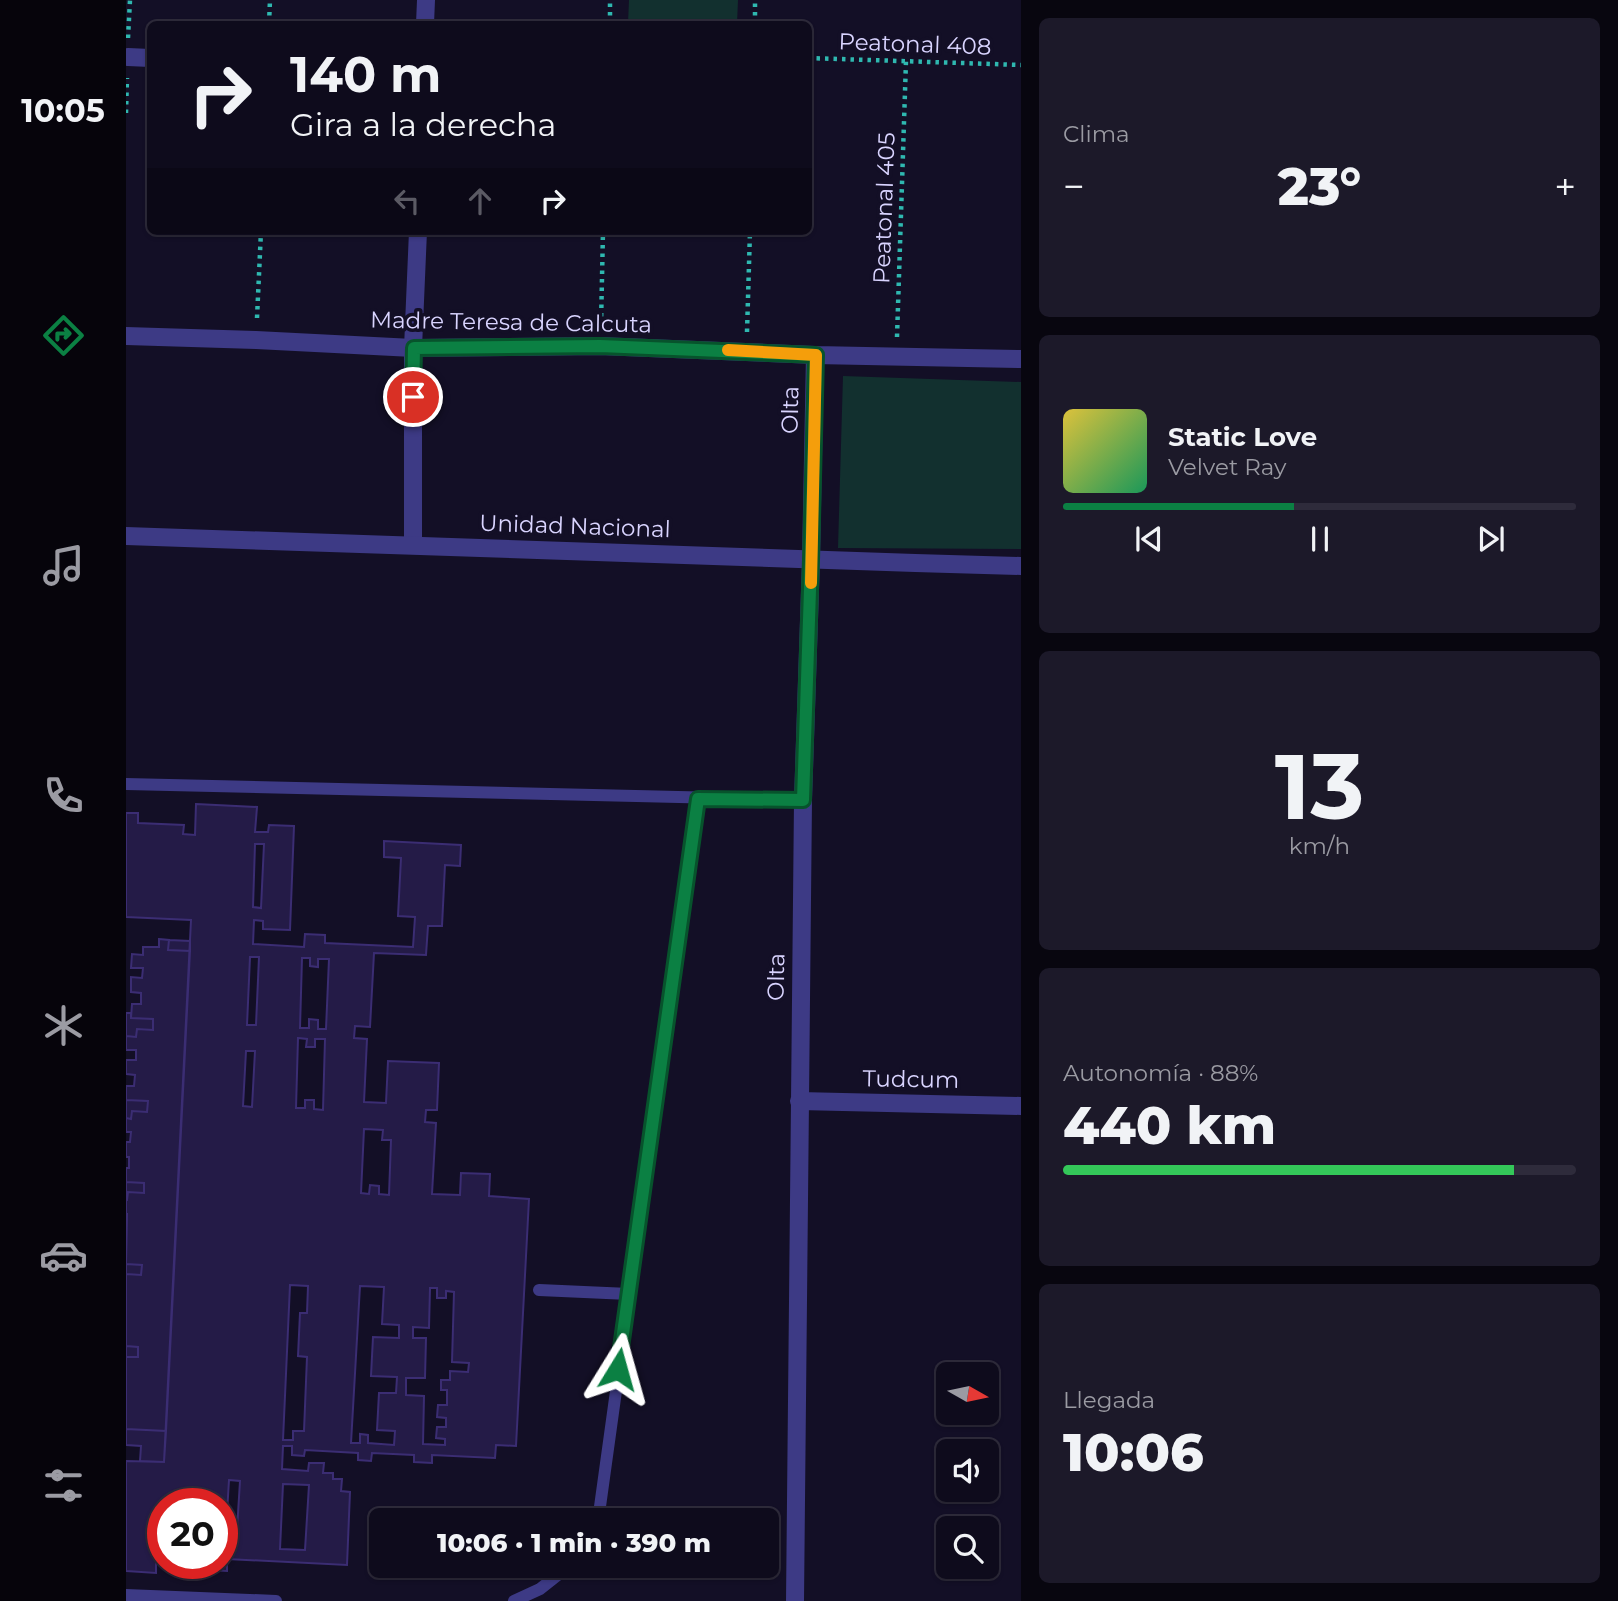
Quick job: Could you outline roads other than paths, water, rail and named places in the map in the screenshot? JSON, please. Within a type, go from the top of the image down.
[{"type":"street","points":[[425,21],[426,0]]},
{"type":"street","points":[[128,57],[147,58]]},
{"type":"street","points":[[413,545],[418,235]]},
{"type":"street","name":"Madre Teresa de Calcuta","points":[[126,336],[414,348],[600,346],[816,355],[1021,359]]},
{"type":"street","name":"Olta","points":[[795,1601],[803,800],[816,355]]},
{"type":"street","name":"Unidad Nacional","points":[[126,536],[1021,565]]},
{"type":"street","name":"Tudcum","points":[[799,1101],[1021,1105]]},
{"type":"lane","points":[[126,785],[803,800]]},
{"type":"lane","points":[[600,1508],[698,799]]},
{"type":"lane","points":[[539,1290],[629,1294]]},
{"type":"lane","points":[[514,1601],[540,1589],[554,1578]]},
{"type":"lane","points":[[126,1595],[276,1601]]}]
